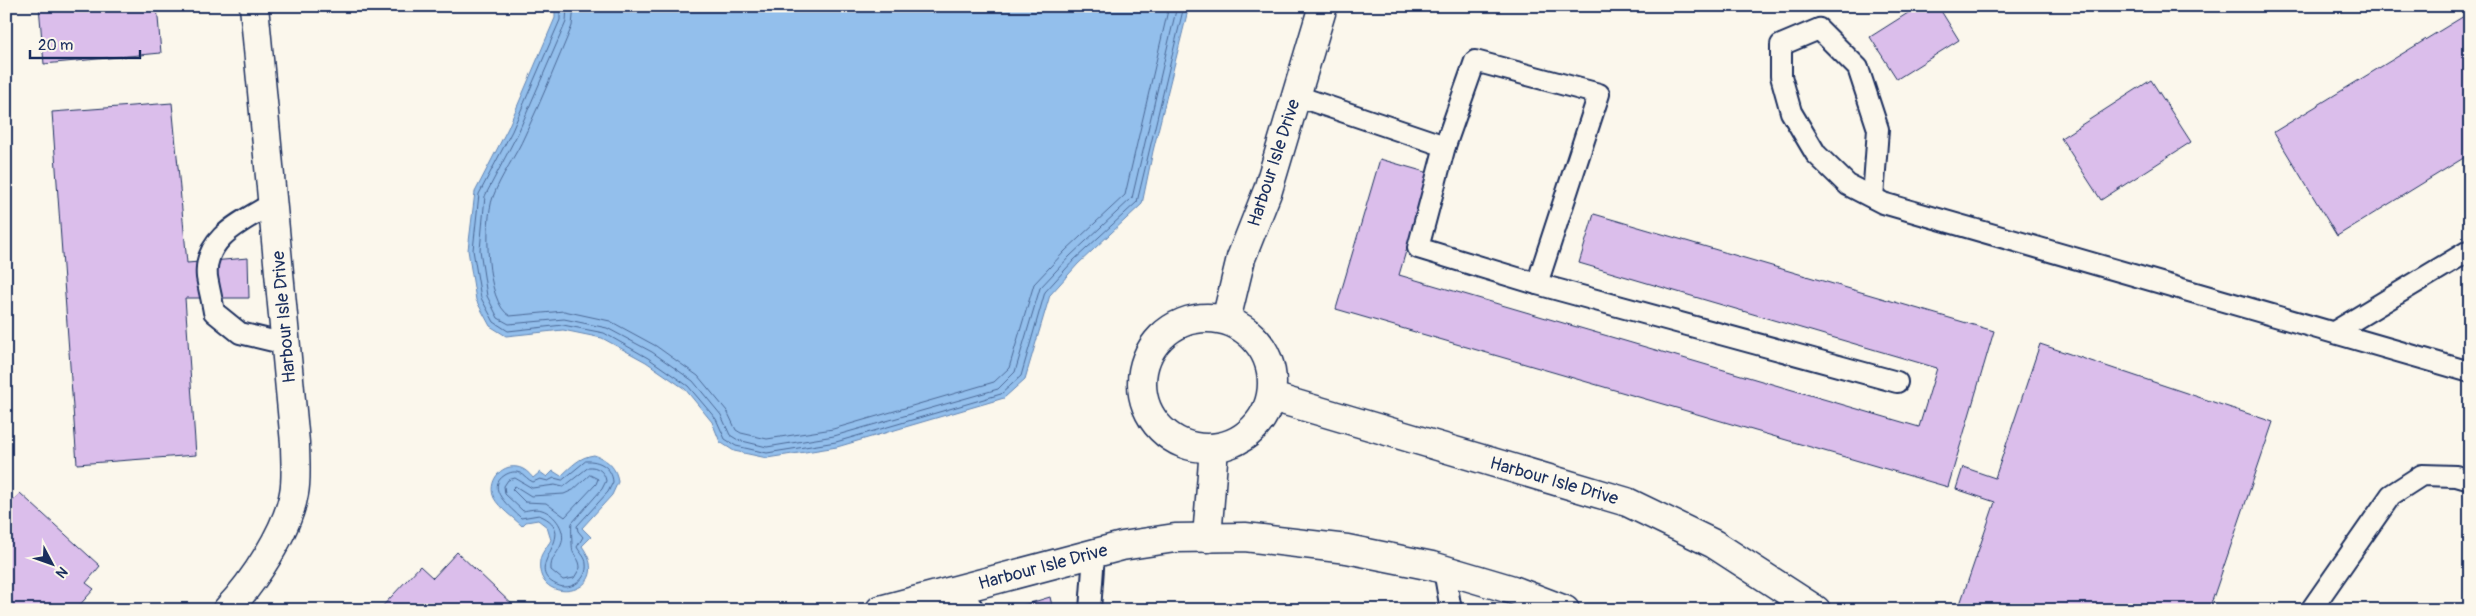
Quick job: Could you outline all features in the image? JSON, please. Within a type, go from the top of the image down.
[{"type":"street","name":"Harbour Isle Drive","points":[[227,610],[240,596],[278,539],[294,494],[295,443],[254,6]]},
{"type":"street","name":"Harbour Isle Drive","points":[[1226,320],[1242,258],[1268,190],[1323,6]]},
{"type":"street","points":[[1205,317],[1226,320],[1244,328],[1258,341],[1268,358],[1272,377],[1272,397],[1264,416],[1251,432],[1234,443],[1214,448],[1193,447],[1174,439],[1157,426],[1146,408],[1142,388],[1143,367],[1152,348],[1166,332],[1184,322],[1205,317]]},
{"type":"street","name":"Harbour Isle Drive","points":[[1272,397],[1627,502],[1714,544],[1816,610]]},
{"type":"street","points":[[1207,538],[1214,448]]},
{"type":"street","name":"Harbour Isle Drive","points":[[880,610],[966,600],[1094,554],[1122,546],[1175,538],[1245,537],[1347,549],[1444,570],[1513,590],[1564,610]]},
{"type":"lane","points":[[1873,198],[1878,129],[1858,68],[1818,29],[1781,44],[1781,76],[1791,112],[1816,154],[1848,186],[1883,203],[2470,372]]},
{"type":"lane","points":[[1537,284],[1599,94],[1475,61],[1445,146],[1418,248],[1537,284],[1897,382]]},
{"type":"lane","points":[[1296,96],[1445,146]]},
{"type":"lane","points":[[273,203],[230,230],[211,248],[207,275],[214,312],[240,333],[286,344]]},
{"type":"lane","points":[[2334,332],[2470,250]]},
{"type":"lane","points":[[2311,610],[2391,495],[2422,475],[2456,476],[2470,480]]},
{"type":"lane","points":[[1090,610],[1094,554]]},
{"type":"lane","points":[[1444,570],[1451,610]]},
{"type":"water","points":[[555,6],[1189,6],[1153,151],[1142,204],[1078,264],[1050,295],[1025,379],[1004,398],[837,447],[767,458],[734,451],[720,442],[712,422],[685,389],[646,362],[602,338],[563,330],[506,336],[490,326],[476,300],[468,250],[475,192],[508,128],[555,18]]},
{"type":"water","points":[[594,455],[603,459],[613,468],[618,482],[612,495],[582,528],[591,537],[582,546],[590,563],[589,576],[582,585],[572,590],[559,590],[549,586],[541,576],[540,560],[551,540],[547,527],[538,520],[526,522],[522,526],[496,502],[492,486],[496,476],[505,468],[520,468],[533,478],[540,472],[547,477],[553,471],[561,476],[572,465]]},
{"type":"building","points":[[39,6],[157,6],[161,53],[44,64]]},
{"type":"building","points":[[1919,6],[1938,6],[1959,40],[1897,79],[1870,37]]},
{"type":"building","points":[[2469,13],[2470,154],[2337,236],[2274,132]]},
{"type":"building","points":[[2151,80],[2191,142],[2101,200],[2061,138]]},
{"type":"building","points":[[172,103],[187,263],[248,258],[249,298],[185,298],[196,455],[77,464],[52,112]]},
{"type":"building","points":[[1380,159],[1429,173],[1399,275],[1919,427],[1937,368],[1579,263],[1594,214],[1994,331],[1948,487],[1336,309]]},
{"type":"building","points":[[2040,344],[2273,422],[2209,610],[1958,610],[1995,502],[1956,489],[1963,467],[1995,478]]},
{"type":"building","points":[[20,493],[100,566],[86,583],[94,589],[77,608],[78,610],[6,610],[6,508]]},
{"type":"building","points":[[457,552],[518,610],[379,610],[420,566],[433,578]]},
{"type":"building","points":[[1050,597],[1053,610],[1017,610],[1017,607]]}]
